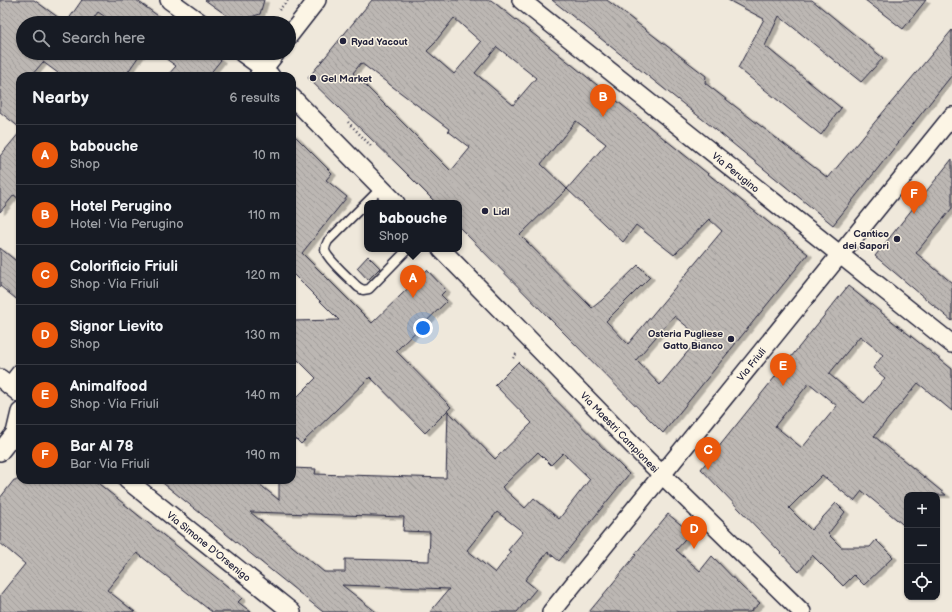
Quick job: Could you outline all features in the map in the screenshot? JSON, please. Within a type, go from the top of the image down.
[{"type":"street","points":[[169,0],[191,16]]},
{"type":"street","points":[[296,27],[317,0]]},
{"type":"street","name":"Via Perugino","points":[[521,0],[952,344]]},
{"type":"street","points":[[249,60],[262,72]]},
{"type":"street","points":[[265,72],[272,60]]},
{"type":"street","points":[[296,101],[393,200]]},
{"type":"street","name":"Via Friuli","points":[[551,612],[661,474],[952,116]]},
{"type":"street","name":"Via Maestri Campionesi","points":[[444,252],[661,474],[802,612]]},
{"type":"street","points":[[0,452],[15,432],[16,428]]},
{"type":"street","name":"Via Simone D'Orsenigo","points":[[132,484],[292,612]]},
{"type":"lane","points":[[369,200],[381,188]]},
{"type":"lane","points":[[364,205],[328,241],[325,250],[328,257],[358,287],[363,290],[369,289],[405,252]]},
{"type":"path","points":[[280,10],[288,0]]},
{"type":"path","points":[[348,122],[372,147]]},
{"type":"path","points":[[513,358],[517,353]]},
{"type":"building","points":[[0,0],[34,0],[56,16],[16,16],[16,60],[136,60],[128,72],[57,72],[43,62],[34,72],[16,72],[16,125],[0,112]]},
{"type":"building","points":[[82,0],[136,0],[158,16],[104,16],[98,12],[95,16],[71,16]]},
{"type":"building","points":[[205,0],[264,0],[260,14],[254,16],[228,16]]},
{"type":"building","points":[[372,0],[491,0],[808,254],[663,433],[462,230],[462,200],[433,200],[308,78]],"holes":[[[454,18],[481,42],[454,74],[427,51],[436,42]],[[497,47],[536,78],[513,105],[475,73]],[[361,63],[449,129],[448,131],[470,148],[451,171],[353,73]],[[576,121],[606,144],[567,189],[541,164]],[[567,189],[623,242],[636,225],[674,255],[709,219],[722,231],[628,344],[606,321],[650,277],[638,265],[592,308],[520,235]],[[674,316],[700,337],[660,385],[636,360]]]},
{"type":"building","points":[[552,0],[607,0],[706,76],[705,83],[828,178],[952,30],[952,75],[833,225]]},
{"type":"building","points":[[728,0],[812,0],[883,58],[861,82],[779,16],[765,46],[841,108],[821,135],[738,68],[764,19]]},
{"type":"building","points":[[865,0],[926,0],[903,29]]},
{"type":"building","points":[[168,60],[221,60],[211,72],[171,72],[176,66]]},
{"type":"building","points":[[16,137],[16,197],[14,195],[0,212],[0,156]]},
{"type":"building","points":[[296,137],[332,173],[326,180],[347,197],[302,253],[372,323],[427,270],[446,290],[441,295],[447,301],[396,351],[451,407],[425,433],[370,377],[301,444],[296,439],[296,398],[316,378],[296,359],[296,321],[339,320],[296,277]]},
{"type":"building","points":[[952,159],[952,208],[916,253],[952,283],[952,321],[875,256]]},
{"type":"building","points":[[0,248],[16,261],[16,299],[0,286]]},
{"type":"building","points":[[368,256],[380,268],[368,280],[357,268]]},
{"type":"building","points":[[848,286],[952,369],[952,411],[918,383],[874,436],[946,495],[940,495],[940,492],[904,492],[904,526],[862,491],[854,501],[822,475],[789,508],[811,530],[836,503],[845,512],[828,534],[841,547],[870,547],[876,540],[893,557],[864,585],[854,575],[843,586],[812,555],[799,572],[701,469]],"holes":[[[860,336],[883,355],[873,368],[885,378],[864,403],[829,374]],[[809,383],[837,406],[802,448],[775,426]]]},
{"type":"building","points":[[518,362],[629,474],[559,561],[548,552],[525,580],[536,589],[517,612],[430,612],[449,589],[342,585],[376,612],[323,612],[164,484],[259,484],[279,500],[279,484],[296,484],[296,468],[316,469],[315,474],[446,478],[448,411],[495,459],[532,423],[495,385]],"holes":[[[538,452],[551,465],[563,453],[590,479],[559,519],[534,498],[525,508],[502,487]],[[250,512],[404,517],[403,531],[430,532],[429,561],[345,559],[345,572],[324,572]],[[497,512],[523,532],[508,550],[511,552],[495,573],[467,550]]]},
{"type":"building","points":[[14,480],[16,480],[16,484],[99,484],[242,598],[238,602],[251,612],[212,612],[137,553],[107,590],[135,612],[0,612],[0,595],[25,564],[0,543],[0,498]]},
{"type":"building","points":[[668,514],[691,533],[676,550],[700,571],[712,556],[760,603],[750,612],[589,612]]},
{"type":"place","name":"Ryad Yacout","points":[[343,41]]},
{"type":"place","name":"Gel Market","points":[[313,78]]},
{"type":"place","name":"Hotel Perugino","points":[[603,117]]},
{"type":"place","name":"Lidl","points":[[485,211]]},
{"type":"place","name":"Bar Al 78","points":[[914,214]]},
{"type":"place","name":"Cantico dei Sapori","points":[[897,239]]},
{"type":"place","name":"babouche","points":[[413,298]]},
{"type":"place","name":"Osteria Pugliese Gatto Bianco","points":[[731,339]]},
{"type":"place","name":"Animalfood","points":[[783,386]]},
{"type":"place","name":"Colorificio Friuli","points":[[708,470]]},
{"type":"place","name":"Signor Lievito","points":[[694,549]]}]
